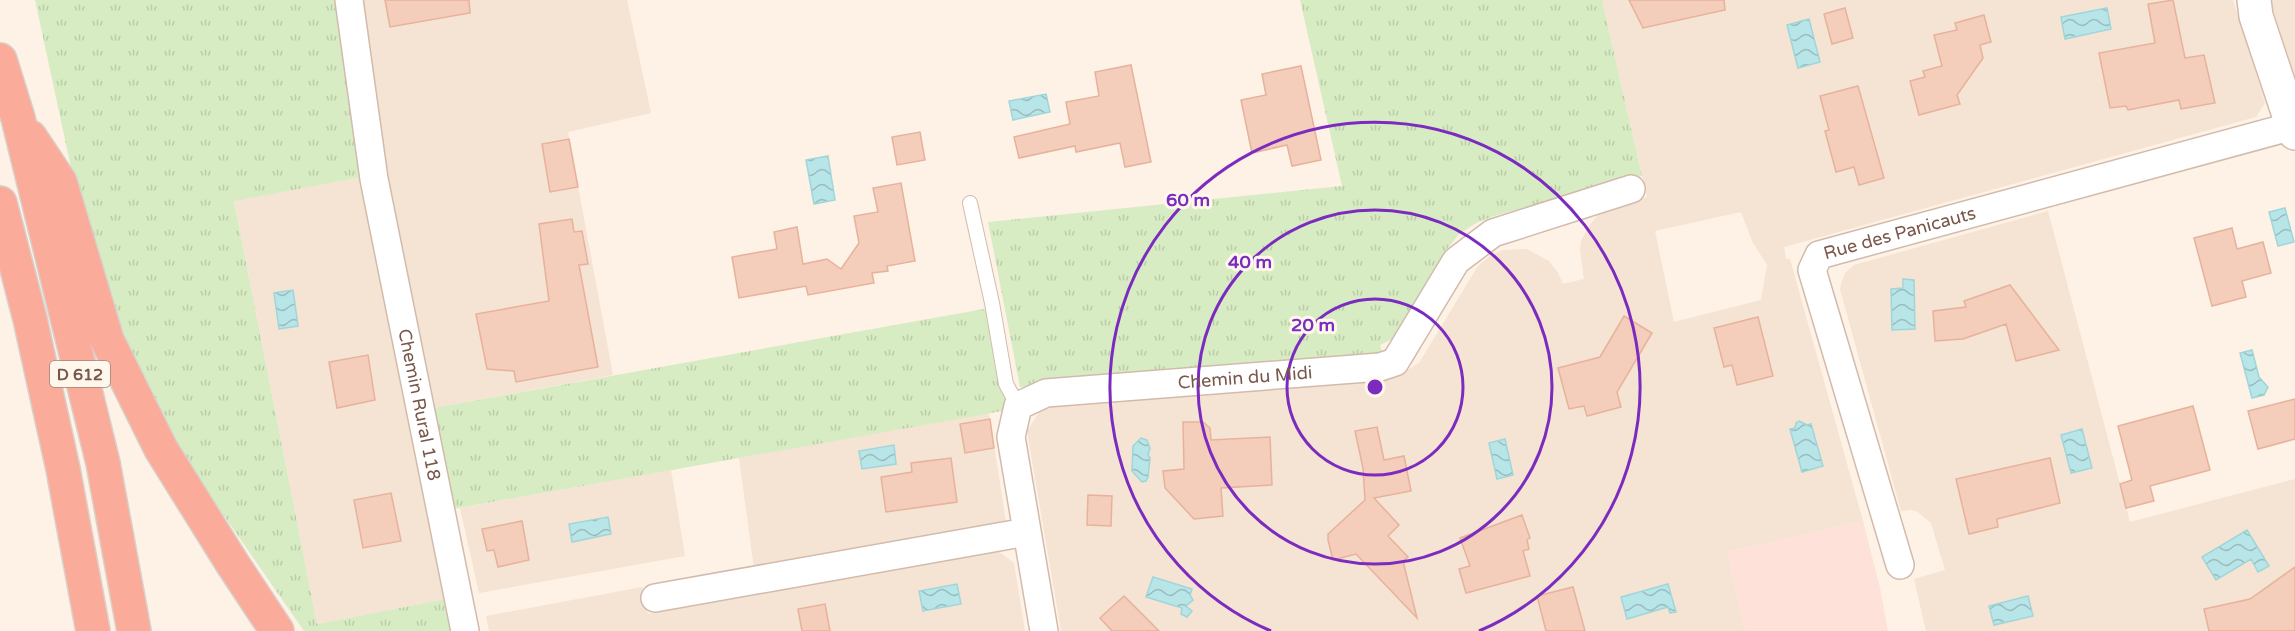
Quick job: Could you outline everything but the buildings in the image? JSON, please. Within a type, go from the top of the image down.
[{"type":"highway","name":"D 612","points":[[0,60],[18,118],[103,463],[135,631]]},
{"type":"highway","points":[[18,118],[60,182],[107,340],[161,449],[232,563],[278,631]]},
{"type":"highway","name":"D 612","points":[[0,203],[30,319],[63,469],[93,631]]},
{"type":"street","name":"Chemin Rural 118","points":[[349,0],[374,178],[465,631]]},
{"type":"street","points":[[2254,0],[2256,16],[2294,129]]},
{"type":"street","name":"Rue des Panicauts","points":[[1900,565],[1812,270],[1819,255],[2294,129]]},
{"type":"street","name":"Chemin du Midi","points":[[1018,406],[1046,393],[1380,367],[1395,362],[1456,261],[1493,233],[1631,189]]},
{"type":"street","points":[[1018,406],[1011,438],[1044,631]]},
{"type":"street","points":[[655,598],[1026,532]]},
{"type":"lane","points":[[970,203],[992,303],[1006,384],[1018,406]]},
{"type":"shaded area","points":[[354,0],[627,0],[651,113],[568,132],[613,375],[433,408],[414,309],[380,173]]},
{"type":"shaded area","points":[[1602,0],[2233,0],[2265,103],[2256,117],[1784,247],[1786,259],[1790,259],[1863,521],[1727,552],[1745,631],[1061,631],[1027,431],[1045,403],[1396,377],[1419,363],[1478,266],[1491,255],[1503,250],[1527,249],[1549,261],[1563,284],[1584,279],[1580,250],[1581,241],[1588,227],[1597,216],[1610,209],[1647,197]],"holes":[[[1741,212],[1753,243],[1767,265],[1761,300],[1674,322],[1655,231]]]},
{"type":"shaded area","points":[[2272,0],[2295,0],[2295,75],[2273,9]]},
{"type":"shaded area","points":[[367,176],[451,598],[317,624],[234,200]]},
{"type":"shaded area","points":[[2048,211],[2130,522],[2295,479],[2295,631],[1926,631],[1914,579],[1945,570],[1931,523],[1918,512],[1901,511],[1840,289],[1842,281],[1845,273],[1854,265]]},
{"type":"shaded area","points":[[989,413],[1006,522],[754,568],[739,458]]},
{"type":"shaded area","points":[[671,470],[685,556],[479,593],[460,508]]},
{"type":"shaded area","points":[[1863,521],[1888,631],[1745,631],[1727,552]]},
{"type":"shaded area","points":[[997,550],[1014,563],[1025,631],[489,631],[486,616],[642,587],[648,614]]},
{"type":"green space","points":[[35,0],[344,0],[367,176],[234,201],[317,624],[451,598],[458,631],[304,631],[186,461],[130,366],[84,228]]},
{"type":"green space","points":[[1300,0],[1602,0],[1642,176],[1494,216],[1460,233],[1446,250],[1392,339],[1380,345],[1384,361],[1020,387],[988,222],[1342,186]]},
{"type":"green space","points":[[995,307],[1014,409],[453,509],[433,408]]},
{"type":"water","points":[[2107,8],[2111,29],[2065,39],[2061,17]]},
{"type":"water","points":[[1809,19],[1820,62],[1798,68],[1787,25]]},
{"type":"water","points":[[1046,94],[1050,112],[1013,120],[1009,101]]},
{"type":"water","points":[[828,156],[835,200],[814,204],[806,160]]},
{"type":"water","points":[[2285,208],[2294,242],[2278,246],[2269,212]]},
{"type":"water","points":[[1903,279],[1914,280],[1915,329],[1892,330],[1891,289],[1903,288]]},
{"type":"water","points":[[293,290],[298,326],[279,329],[274,293]]},
{"type":"water","points":[[2252,350],[2259,377],[2268,387],[2264,395],[2252,398],[2240,353]]},
{"type":"water","points":[[1799,421],[1807,425],[1811,424],[1823,466],[1802,472],[1790,429],[1795,428]]},
{"type":"water","points":[[2082,429],[2092,468],[2071,473],[2061,435]]},
{"type":"water","points":[[1141,438],[1147,440],[1150,448],[1148,477],[1142,482],[1132,471],[1133,446]]},
{"type":"water","points":[[1505,439],[1513,475],[1497,479],[1489,443]]},
{"type":"water","points":[[894,445],[896,464],[862,469],[859,451]]},
{"type":"water","points":[[608,517],[611,534],[572,542],[569,524]]},
{"type":"water","points":[[2247,530],[2269,566],[2258,572],[2251,559],[2216,580],[2202,557]]},
{"type":"water","points":[[1153,577],[1192,589],[1190,595],[1193,600],[1186,606],[1192,611],[1187,617],[1181,614],[1182,608],[1146,597]]},
{"type":"water","points":[[957,584],[961,604],[923,611],[919,591]]},
{"type":"water","points":[[1668,584],[1676,612],[1670,613],[1668,607],[1627,619],[1621,597]]},
{"type":"water","points":[[2028,596],[2033,616],[1994,625],[1989,606]]}]
